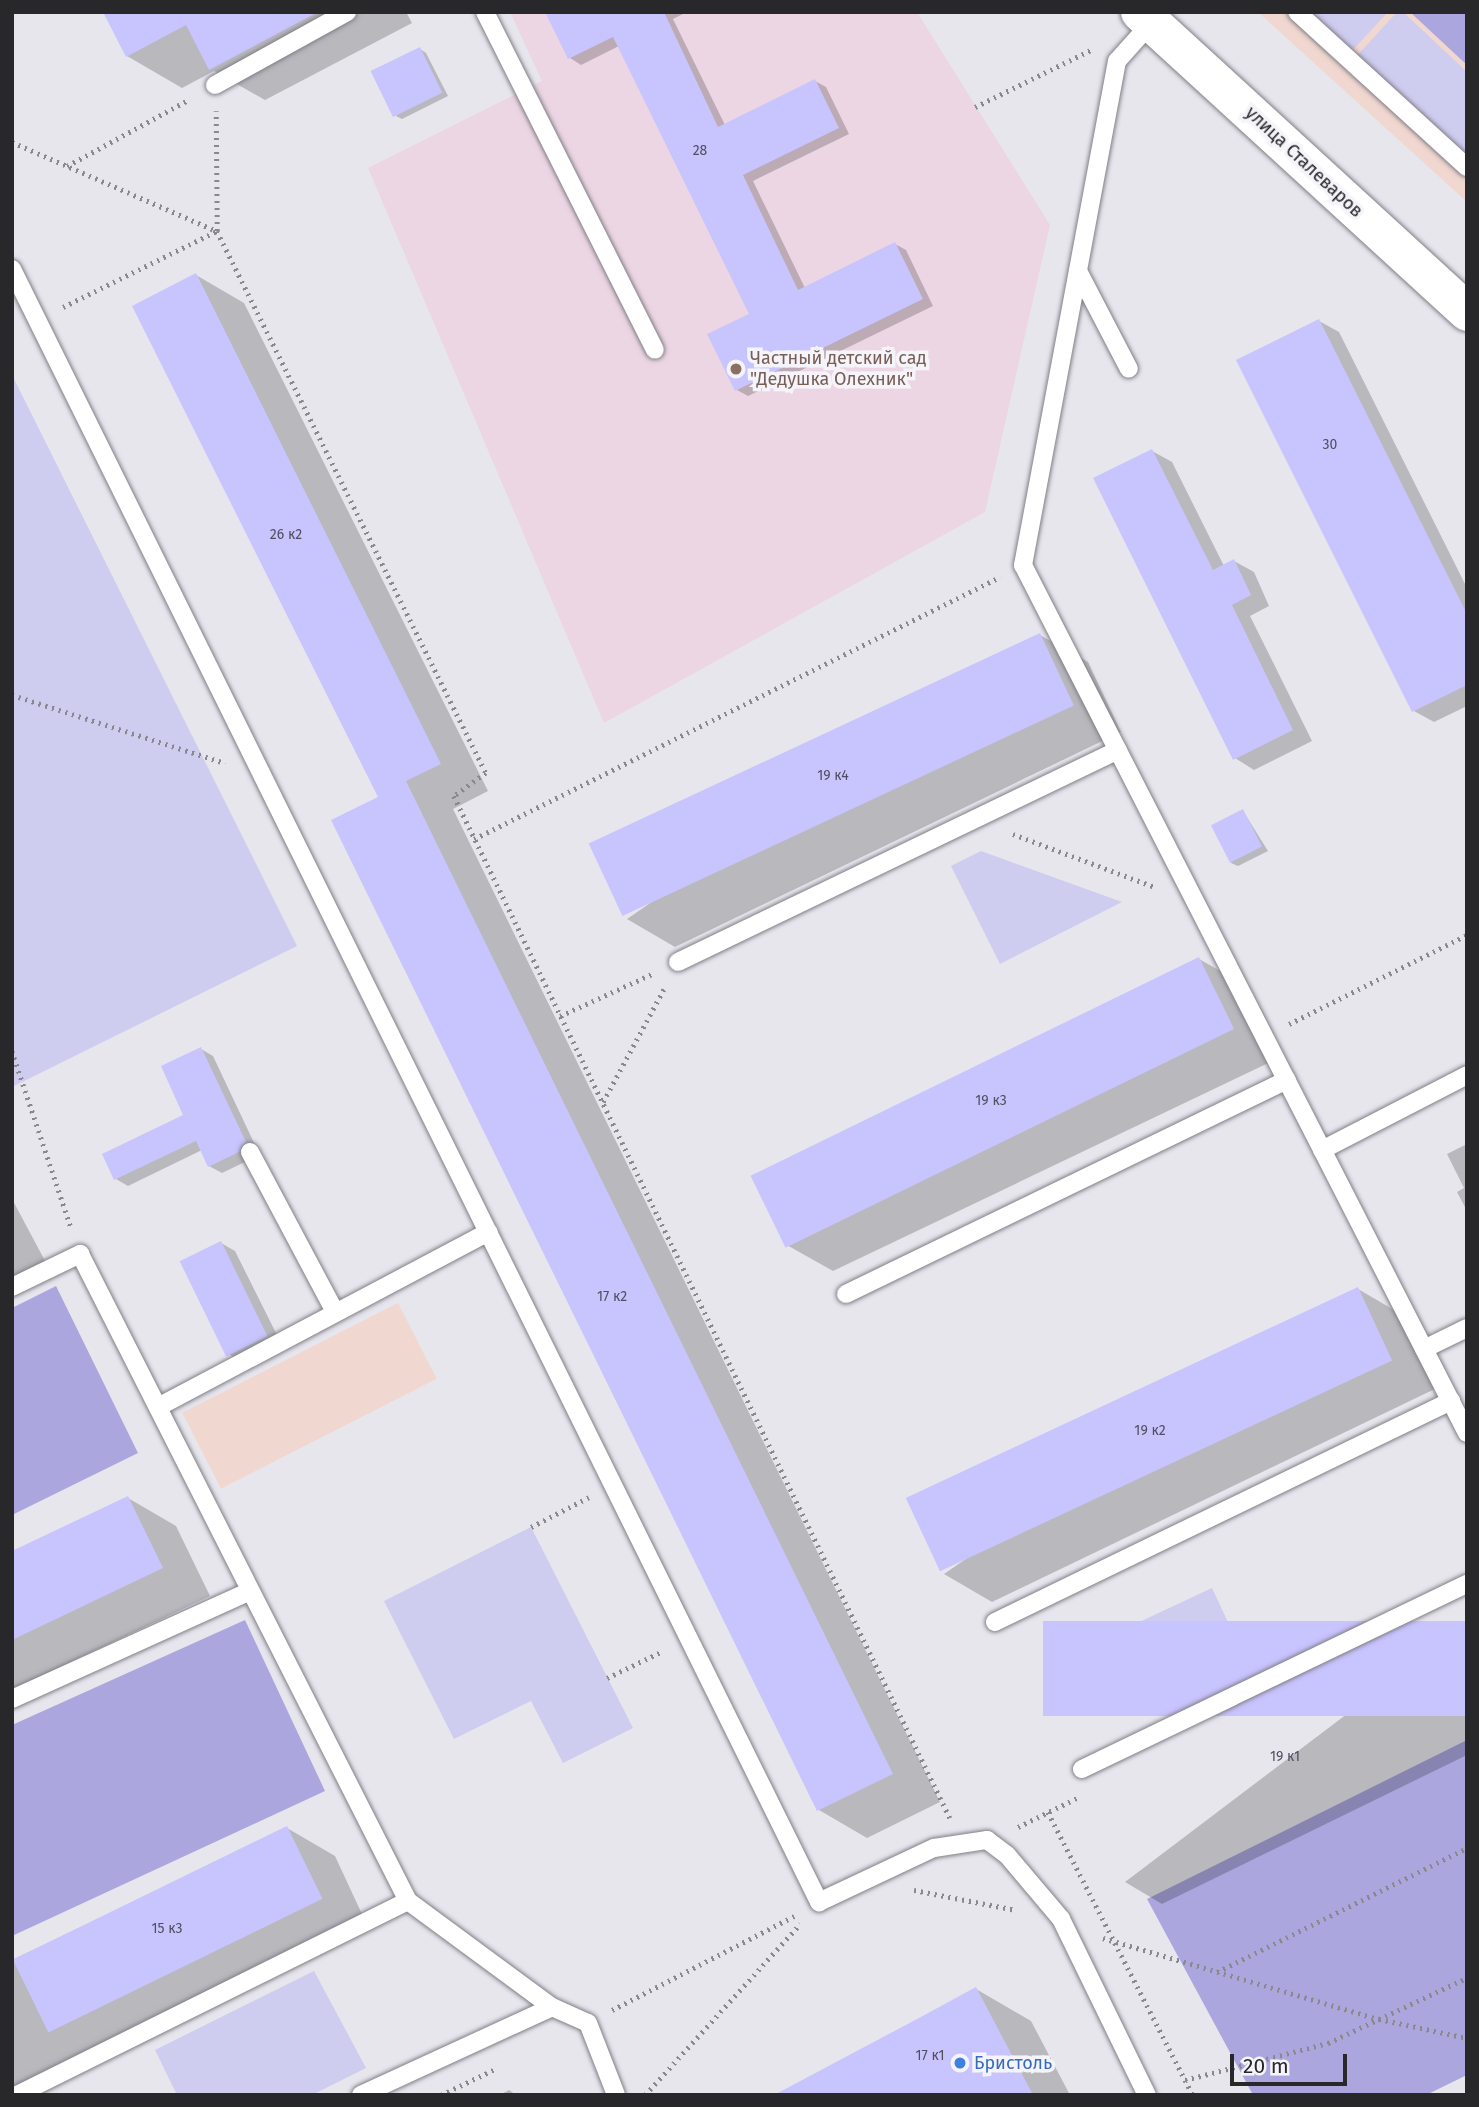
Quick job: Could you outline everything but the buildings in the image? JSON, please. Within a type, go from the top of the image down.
[{"type":"main road","name":"улица Сталеваров","points":[[1146,17],[1467,312]]},
{"type":"lane","points":[[215,85],[347,12]]},
{"type":"lane","points":[[485,12],[654,350]]},
{"type":"lane","points":[[1297,12],[1467,167]]},
{"type":"lane","points":[[1146,17],[1117,61],[1023,565],[1467,1433]]},
{"type":"lane","points":[[12,270],[820,1902],[934,1848],[961,1840],[987,1840],[1007,1855],[1061,1919],[1147,2095]]},
{"type":"lane","points":[[1078,271],[1129,369]]},
{"type":"lane","points":[[678,962],[1118,750]]},
{"type":"lane","points":[[1322,1150],[1467,1075]]},
{"type":"lane","points":[[846,1294],[1287,1080]]},
{"type":"lane","points":[[250,1152],[335,1312]]},
{"type":"lane","points":[[158,1407],[488,1232]]},
{"type":"lane","points":[[12,1287],[80,1254],[408,1901],[552,2007],[588,2023],[616,2095]]},
{"type":"lane","points":[[1424,1349],[1467,1328]]},
{"type":"lane","points":[[995,1622],[1451,1401]]},
{"type":"lane","points":[[1082,1769],[1467,1584]]},
{"type":"lane","points":[[12,1699],[250,1591]]},
{"type":"lane","points":[[17,2095],[408,1901]]},
{"type":"lane","points":[[361,2095],[552,2007]]},
{"type":"path","points":[[975,107],[1101,45]]},
{"type":"path","points":[[67,166],[215,85],[218,231],[486,773],[454,796],[961,1840]]},
{"type":"path","points":[[12,142],[218,231]]},
{"type":"path","points":[[37,319],[218,231]]},
{"type":"path","points":[[474,839],[1023,565]]},
{"type":"path","points":[[12,695],[261,775]]},
{"type":"path","points":[[973,820],[1196,902]]},
{"type":"path","points":[[1264,1037],[1467,935]]},
{"type":"path","points":[[560,1016],[678,962]]},
{"type":"path","points":[[603,1102],[678,962]]},
{"type":"path","points":[[12,1051],[80,1254]]},
{"type":"path","points":[[531,1527],[613,1485]]},
{"type":"path","points":[[607,1678],[689,1639]]},
{"type":"path","points":[[1048,1812],[1193,2095]]},
{"type":"path","points":[[1216,1973],[1467,1848]]},
{"type":"path","points":[[867,1881],[1061,1919],[1116,1944],[1379,2019],[1467,2038]]},
{"type":"path","points":[[588,2023],[820,1902]]},
{"type":"path","points":[[645,2095],[820,1902]]},
{"type":"path","points":[[1185,2080],[1328,2043],[1467,1978]]},
{"type":"shaded area","name":"Частный детский сад \"Дедушка Олехник\"","points":[[510,12],[917,12],[1050,225],[985,512],[604,723],[368,168],[542,81]]},
{"type":"shaded area","points":[[1258,12],[1467,12],[1467,202]]},
{"type":"shaded area","points":[[1306,12],[1388,12],[1350,53]]},
{"type":"shaded area","points":[[1397,12],[1403,12],[1467,72],[1467,159],[1355,58]]},
{"type":"shaded area","points":[[1410,12],[1467,12],[1467,65]]},
{"type":"shaded area","points":[[12,375],[297,946],[12,1087]]},
{"type":"shaded area","points":[[981,851],[1122,902],[1000,964],[951,866]]},
{"type":"shaded area","points":[[56,1286],[138,1453],[12,1515],[12,1308]]},
{"type":"shaded area","points":[[398,1303],[437,1379],[221,1489],[182,1413]]},
{"type":"shaded area","points":[[531,1527],[633,1728],[563,1763],[531,1701],[454,1739],[384,1601]]},
{"type":"shaded area","points":[[1212,1588],[1247,1662],[1172,1697],[1138,1623]]},
{"type":"shaded area","points":[[245,1620],[325,1791],[12,1936],[12,1725]]},
{"type":"shaded area","points":[[1467,1740],[1467,2075],[1426,2095],[1253,2095],[1147,1899]]},
{"type":"shaded area","points":[[314,1971],[366,2068],[312,2095],[177,2095],[155,2050]]},
{"type":"place","name":"Частный детский сад \"Дедушка Олехник\"","points":[[736,369]]},
{"type":"place","name":"Бристоль","points":[[960,2063]]}]
